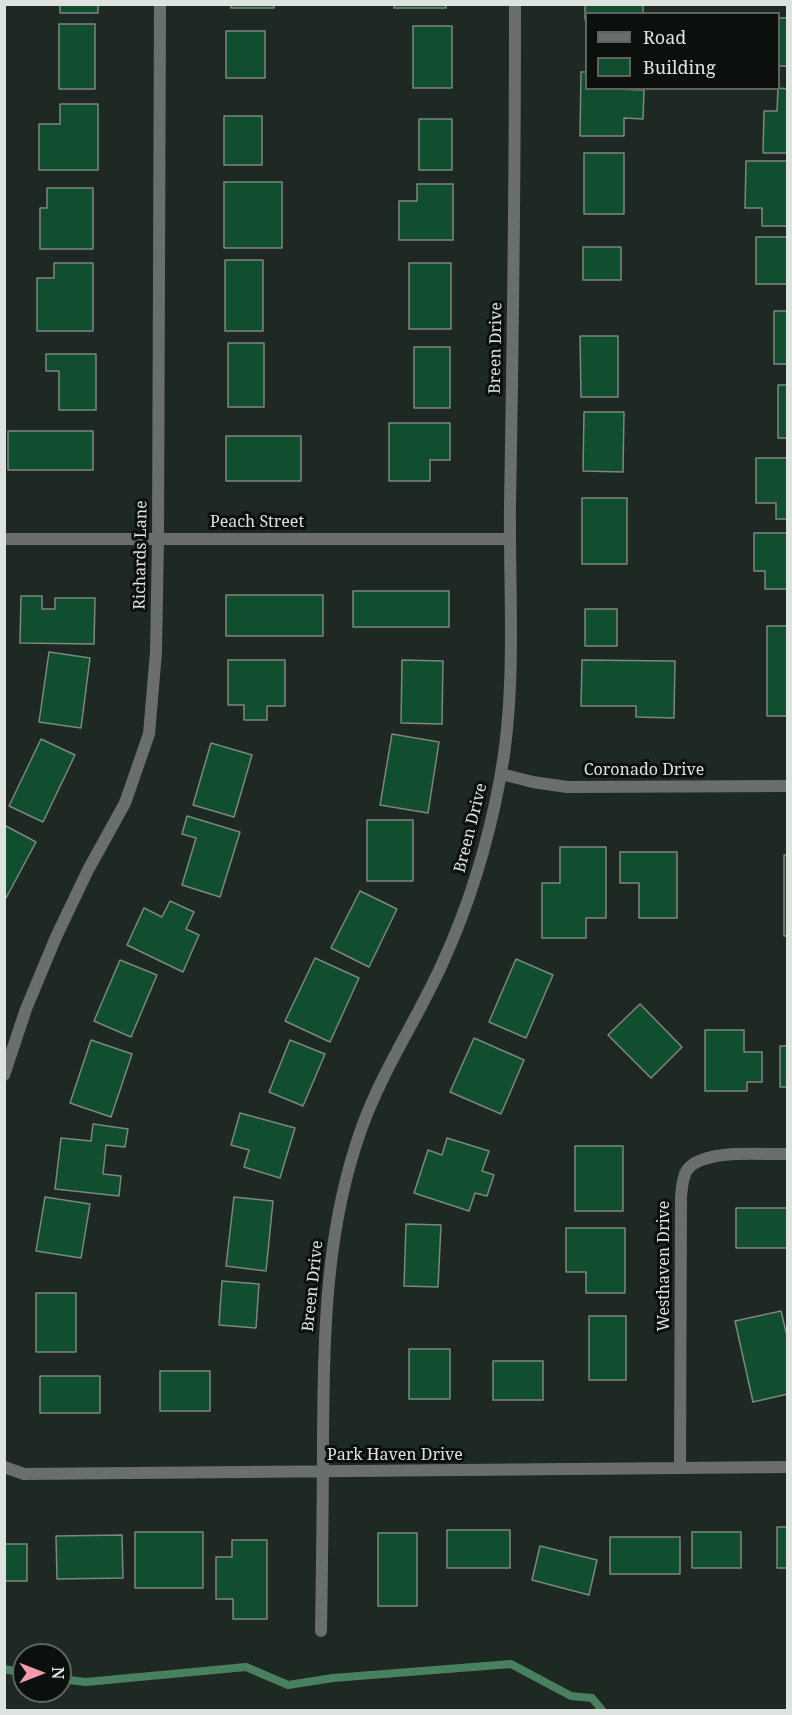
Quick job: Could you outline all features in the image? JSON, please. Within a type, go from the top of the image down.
[{"type":"street","name":"Richards Lane","points":[[4,1075],[26,1009],[52,947],[88,870],[125,803],[149,734],[156,652],[158,538],[160,4]]},
{"type":"street","name":"Breen Drive","points":[[321,1631],[324,1335],[328,1273],[342,1193],[362,1126],[389,1064],[442,964],[468,902],[489,833],[501,774],[509,711],[515,4]]},
{"type":"street","name":"Peach Street","points":[[4,539],[510,539]]},
{"type":"street","name":"Coronado Drive","points":[[501,774],[567,787],[788,786]]},
{"type":"street","name":"Westhaven Drive","points":[[680,1468],[681,1197],[683,1178],[689,1168],[704,1158],[729,1155],[788,1154]]},
{"type":"street","name":"Park Haven Drive","points":[[4,1467],[24,1474],[788,1467]]},
{"type":"building","points":[[60,4],[98,4],[98,13],[60,13]]},
{"type":"building","points":[[231,4],[274,4],[274,8],[231,8]]},
{"type":"building","points":[[394,4],[446,4],[446,8],[394,8]]},
{"type":"building","points":[[585,4],[643,4],[643,12],[585,12]]},
{"type":"building","points":[[780,18],[788,18],[788,66],[780,66]]},
{"type":"building","points":[[59,24],[95,24],[95,89],[59,89]]},
{"type":"building","points":[[413,26],[452,26],[452,88],[413,88]]},
{"type":"building","points":[[226,31],[265,31],[265,78],[226,78]]},
{"type":"building","points":[[581,72],[585,72],[585,90],[644,90],[643,119],[624,118],[624,136],[580,136]]},
{"type":"building","points":[[788,89],[788,153],[763,153],[764,111],[777,111],[778,90]]},
{"type":"building","points":[[60,104],[98,104],[98,170],[39,170],[39,124],[60,124]]},
{"type":"building","points":[[224,116],[262,116],[262,165],[224,165]]},
{"type":"building","points":[[419,119],[452,119],[452,170],[419,170]]},
{"type":"building","points":[[584,153],[624,153],[624,214],[584,214]]},
{"type":"building","points":[[746,161],[788,161],[788,226],[762,226],[762,208],[745,208]]},
{"type":"building","points":[[224,182],[282,182],[282,248],[224,248]]},
{"type":"building","points":[[417,184],[453,184],[453,240],[399,240],[399,201],[417,201]]},
{"type":"building","points":[[47,188],[93,188],[93,249],[40,249],[40,208],[47,208]]},
{"type":"building","points":[[756,237],[788,237],[788,284],[756,284]]},
{"type":"building","points":[[583,247],[621,247],[621,280],[583,280]]},
{"type":"building","points":[[225,260],[263,260],[263,331],[225,331]]},
{"type":"building","points":[[54,263],[93,263],[93,331],[37,331],[37,278],[54,278]]},
{"type":"building","points":[[409,263],[451,263],[451,329],[409,329]]},
{"type":"building","points":[[774,311],[788,311],[788,364],[774,364]]},
{"type":"building","points":[[580,336],[618,336],[618,397],[581,397]]},
{"type":"building","points":[[228,343],[264,343],[264,407],[228,407]]},
{"type":"building","points":[[414,347],[450,347],[450,408],[414,408]]},
{"type":"building","points":[[46,354],[96,354],[96,410],[59,410],[59,371],[46,371]]},
{"type":"building","points":[[778,385],[788,385],[788,438],[778,438]]},
{"type":"building","points":[[584,412],[624,412],[623,472],[583,471]]},
{"type":"building","points":[[389,423],[450,423],[450,460],[430,460],[430,481],[389,481]]},
{"type":"building","points":[[8,431],[93,431],[93,470],[8,470]]},
{"type":"building","points":[[226,436],[301,436],[301,481],[226,481]]},
{"type":"building","points":[[756,458],[788,458],[788,519],[776,519],[776,503],[756,503]]},
{"type":"building","points":[[582,498],[627,498],[627,564],[582,564]]},
{"type":"building","points":[[754,533],[788,533],[788,589],[765,589],[765,571],[754,571]]},
{"type":"building","points":[[353,591],[449,591],[449,627],[353,627]]},
{"type":"building","points":[[226,595],[323,595],[323,636],[226,636]]},
{"type":"building","points":[[21,596],[42,596],[42,609],[55,609],[55,598],[95,598],[94,644],[20,643]]},
{"type":"building","points":[[585,609],[617,609],[617,646],[585,646]]},
{"type":"building","points":[[767,626],[788,626],[788,716],[767,716]]},
{"type":"building","points":[[49,652],[90,658],[81,728],[39,722]]},
{"type":"building","points":[[228,660],[285,660],[285,706],[267,706],[267,720],[244,720],[244,705],[228,705]]},
{"type":"building","points":[[402,660],[443,661],[442,724],[401,723]]},
{"type":"building","points":[[582,660],[675,661],[674,718],[636,717],[636,706],[581,706]]},
{"type":"building","points":[[392,734],[439,742],[428,813],[380,805]]},
{"type":"building","points":[[41,739],[75,755],[43,822],[9,806]]},
{"type":"building","points":[[211,743],[252,755],[234,817],[193,805]]},
{"type":"building","points":[[187,816],[240,832],[220,897],[182,885],[196,838],[182,834]]},
{"type":"building","points":[[367,820],[413,820],[413,881],[367,881]]},
{"type":"building","points":[[4,825],[36,842],[6,898],[4,897]]},
{"type":"building","points":[[560,847],[606,847],[606,918],[586,918],[586,938],[542,938],[542,883],[560,883]]},
{"type":"building","points":[[620,852],[677,852],[677,918],[639,918],[639,883],[620,883]]},
{"type":"building","points":[[784,855],[788,855],[788,936],[784,936]]},
{"type":"building","points":[[360,891],[397,909],[369,967],[331,948]]},
{"type":"building","points":[[170,901],[194,912],[186,929],[199,935],[183,972],[127,945],[144,908],[162,917]]},
{"type":"building","points":[[315,958],[359,978],[330,1042],[285,1021]]},
{"type":"building","points":[[516,959],[553,975],[526,1038],[489,1022]]},
{"type":"building","points":[[120,960],[157,975],[131,1037],[94,1021]]},
{"type":"building","points":[[640,1004],[682,1047],[651,1078],[608,1035]]},
{"type":"building","points":[[705,1030],[744,1030],[744,1052],[762,1052],[762,1082],[747,1082],[747,1091],[705,1091]]},
{"type":"building","points":[[474,1038],[524,1060],[501,1114],[450,1092]]},
{"type":"building","points":[[91,1040],[132,1054],[111,1117],[70,1103]]},
{"type":"building","points":[[290,1040],[325,1054],[303,1106],[269,1092]]},
{"type":"building","points":[[780,1046],[788,1046],[788,1087],[780,1087]]},
{"type":"building","points":[[240,1113],[295,1128],[280,1178],[244,1167],[249,1150],[231,1145]]},
{"type":"building","points":[[93,1124],[128,1129],[125,1147],[106,1145],[103,1174],[121,1176],[119,1196],[55,1189],[61,1138],[91,1141]]},
{"type":"building","points":[[447,1138],[489,1151],[482,1171],[494,1175],[487,1196],[475,1193],[469,1211],[414,1193],[428,1150],[442,1155]]},
{"type":"building","points":[[575,1146],[623,1146],[623,1211],[575,1211]]},
{"type":"building","points":[[45,1197],[90,1204],[81,1258],[36,1251]]},
{"type":"building","points":[[234,1197],[273,1201],[266,1271],[226,1266]]},
{"type":"building","points":[[736,1208],[788,1208],[788,1248],[736,1248]]},
{"type":"building","points":[[406,1224],[441,1225],[438,1287],[404,1286]]},
{"type":"building","points":[[566,1228],[625,1228],[625,1293],[586,1293],[586,1272],[566,1272]]},
{"type":"building","points":[[222,1281],[259,1284],[256,1328],[219,1325]]},
{"type":"building","points":[[36,1293],[76,1293],[76,1352],[36,1352]]},
{"type":"building","points":[[781,1311],[788,1340],[788,1394],[753,1402],[735,1321]]},
{"type":"building","points":[[589,1316],[626,1316],[626,1380],[589,1380]]},
{"type":"building","points":[[409,1349],[450,1349],[450,1399],[409,1399]]},
{"type":"building","points":[[493,1361],[543,1361],[543,1400],[493,1400]]},
{"type":"building","points":[[160,1371],[210,1371],[210,1411],[160,1411]]},
{"type":"building","points":[[40,1376],[100,1376],[100,1413],[40,1413]]},
{"type":"building","points":[[777,1527],[788,1527],[788,1568],[777,1568]]},
{"type":"building","points":[[447,1530],[510,1530],[510,1568],[447,1568]]},
{"type":"building","points":[[135,1532],[203,1532],[203,1588],[135,1588]]},
{"type":"building","points":[[692,1532],[741,1532],[741,1568],[692,1568]]},
{"type":"building","points":[[378,1533],[417,1533],[417,1606],[378,1606]]},
{"type":"building","points":[[122,1535],[123,1578],[57,1579],[56,1536]]},
{"type":"building","points":[[610,1537],[680,1537],[680,1574],[610,1574]]},
{"type":"building","points":[[232,1540],[267,1540],[267,1619],[233,1619],[233,1599],[216,1599],[216,1557],[232,1557]]},
{"type":"building","points":[[4,1544],[27,1544],[27,1581],[4,1581]]},
{"type":"building","points":[[540,1546],[597,1560],[589,1595],[532,1580]]},
{"type":"waterway","points":[[72,1680],[86,1682],[246,1667],[288,1685],[333,1678],[511,1664],[571,1696],[592,1698],[602,1710]]},
{"type":"waterway","points":[[4,1669],[12,1671]]}]
